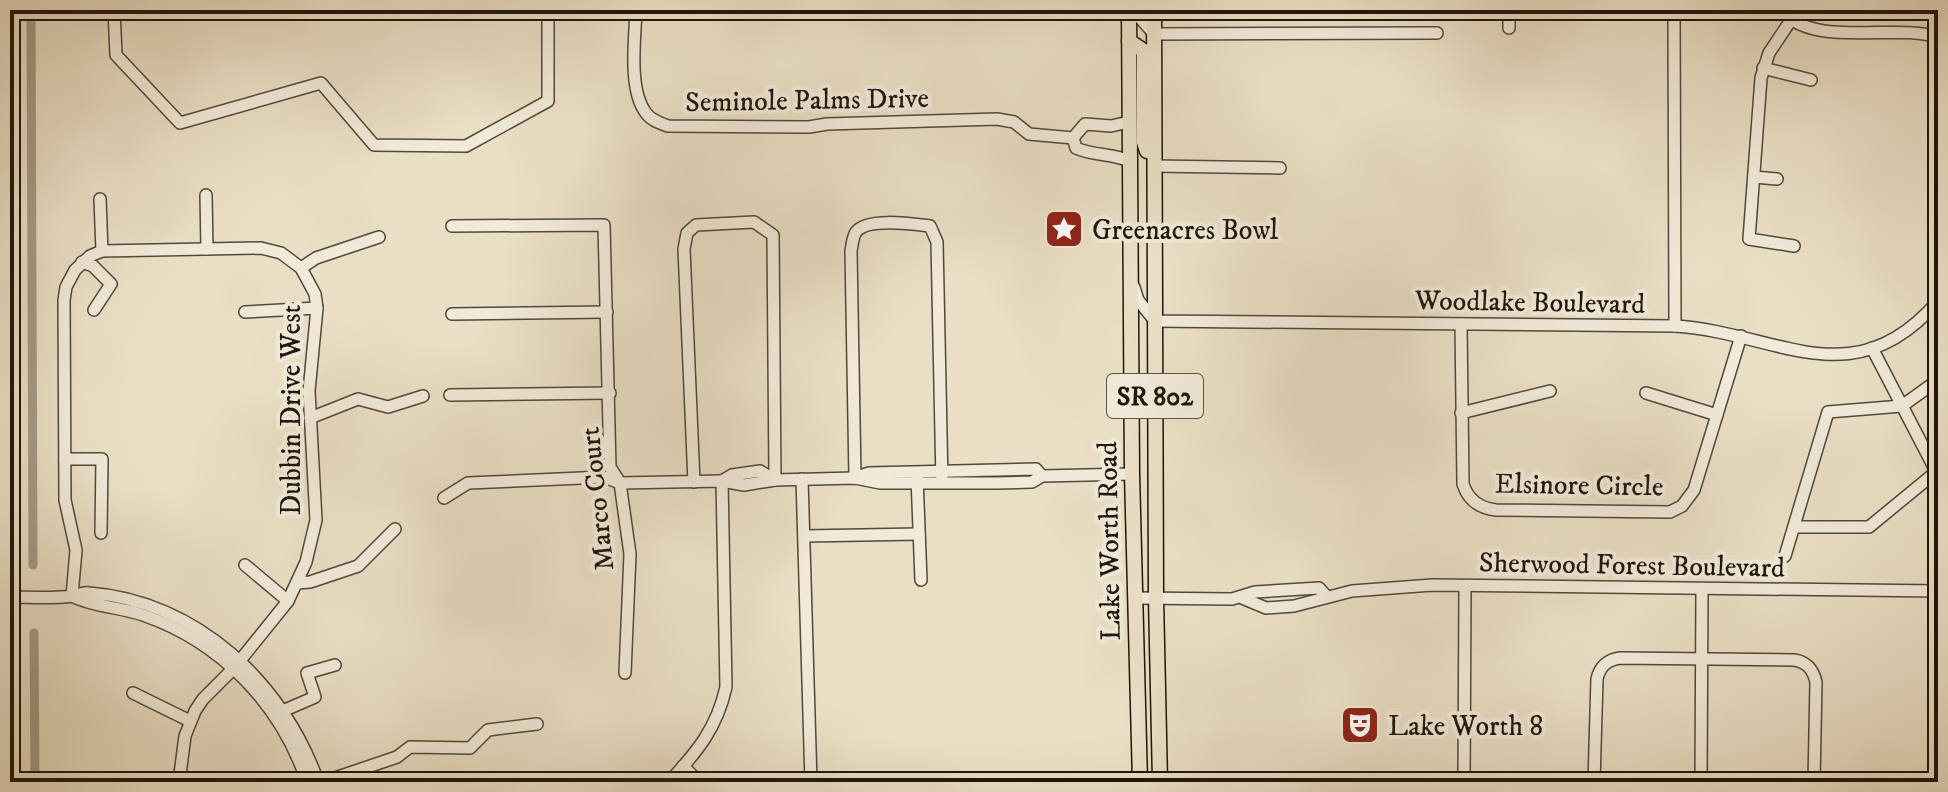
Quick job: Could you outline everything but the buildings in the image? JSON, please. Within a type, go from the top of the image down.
[{"type":"main road","name":"Lake Worth Road","points":[[1131,10],[1132,474],[1140,782]]},
{"type":"main road","name":"Lake Worth Road","points":[[1154,10],[1156,598],[1160,782]]},
{"type":"main road","points":[[1129,41],[1144,51],[1144,142],[1154,166]]},
{"type":"main road","points":[[1139,748],[1147,782]]},
{"type":"street","points":[[114,10],[116,55],[180,123],[321,83],[374,145],[466,146],[548,101],[548,10]]},
{"type":"street","name":"Seminole Palms Drive","points":[[636,10],[634,64],[637,90],[643,111],[653,121],[668,126],[809,127],[997,119],[1014,122],[1029,134],[1073,138]]},
{"type":"street","points":[[1131,10],[1154,34],[1437,33]]},
{"type":"street","points":[[1509,10],[1509,28]]},
{"type":"street","points":[[1674,10],[1675,326]]},
{"type":"street","points":[[1780,10],[1791,20],[1819,31],[1905,31],[1938,37]]},
{"type":"street","points":[[1791,20],[1763,68],[1749,239],[1794,246]]},
{"type":"street","points":[[1763,68],[1811,80]]},
{"type":"street","name":"Seminole Palms Drive","points":[[1073,138],[1085,124],[1111,126],[1129,122]]},
{"type":"street","name":"Seminole Palms Drive","points":[[1073,138],[1076,148],[1086,153],[1115,155],[1129,161]]},
{"type":"street","points":[[1154,166],[1280,168]]},
{"type":"street","points":[[1754,177],[1777,179]]},
{"type":"street","points":[[206,195],[207,249]]},
{"type":"street","points":[[100,199],[102,251]]},
{"type":"street","points":[[694,482],[684,249],[687,233],[696,225],[754,222],[773,235],[775,480]]},
{"type":"street","points":[[855,478],[851,251],[856,232],[869,223],[930,226],[937,242],[941,476]]},
{"type":"street","name":"Marco Court","points":[[452,226],[604,225],[610,467],[620,483],[630,554],[625,673]]},
{"type":"street","points":[[301,268],[316,258],[379,237]]},
{"type":"street","name":"Dubbin Drive West","points":[[82,262],[102,251],[268,249],[281,253],[301,268],[313,288],[317,308],[311,359],[310,418],[316,520],[306,562],[288,601],[237,664],[203,699],[190,721]]},
{"type":"street","points":[[72,596],[76,550],[66,508],[65,293],[71,275],[82,262],[93,266],[111,284],[94,310]]},
{"type":"street","points":[[1130,274],[1138,300],[1155,321]]},
{"type":"street","name":"Woodlake Boulevard","points":[[1155,321],[1675,326],[1721,331],[1811,354],[1843,354],[1872,348],[1915,324],[1938,301]]},
{"type":"street","points":[[245,312],[317,308]]},
{"type":"street","points":[[452,314],[607,312]]},
{"type":"street","name":"Elsinore Circle","points":[[1461,324],[1463,484],[1468,495],[1482,507],[1496,510],[1670,512],[1682,506],[1692,496],[1741,336]]},
{"type":"street","points":[[1794,527],[1869,527],[1937,474],[1872,348]]},
{"type":"street","points":[[1785,556],[1828,412],[1902,406],[1938,380]]},
{"type":"street","points":[[1461,413],[1550,391]]},
{"type":"street","points":[[450,395],[610,393]]},
{"type":"street","points":[[1646,393],[1717,415]]},
{"type":"street","points":[[310,418],[358,399],[388,407],[423,396]]},
{"type":"street","points":[[65,459],[102,459],[101,533]]},
{"type":"street","points":[[444,498],[468,483],[604,477],[620,483],[722,481],[732,475],[760,471],[775,480],[855,478],[880,483],[917,476],[1032,482],[1042,476],[1132,474]]},
{"type":"street","points":[[917,476],[921,580]]},
{"type":"street","points":[[802,479],[811,782]]},
{"type":"street","points":[[669,782],[707,739],[719,714],[726,687],[722,481]]},
{"type":"street","points":[[297,583],[310,582],[358,566],[395,529]]},
{"type":"street","points":[[804,536],[919,534]]},
{"type":"street","points":[[245,565],[288,601]]},
{"type":"street","name":"Sherwood Forest Boulevard","points":[[1136,598],[1242,598],[1266,608],[1294,606],[1392,586],[1938,591]]},
{"type":"street","points":[[1464,782],[1465,586]]},
{"type":"street","name":"Sherwood Forest Boulevard","points":[[1242,598],[1255,592],[1303,588],[1319,588],[1327,597]]},
{"type":"street","points":[[1701,782],[1702,589]]},
{"type":"street","points":[[10,597],[72,596],[84,602],[127,610],[168,625],[237,664],[300,739],[320,782],[397,757],[410,747],[470,748],[488,730],[537,724]]},
{"type":"street","points":[[1594,782],[1597,679],[1607,662],[1620,658],[1801,661],[1811,669],[1816,682],[1814,782]]},
{"type":"street","points":[[278,712],[315,697],[307,673],[335,665]]},
{"type":"street","points":[[133,693],[190,721],[180,757],[179,782]]},
{"type":"street","points":[[278,712],[307,782]]},
{"type":"street","points":[[683,766],[699,782]]},
{"type":"waterway","points":[[31,10],[33,565]]},
{"type":"waterway","points":[[34,633],[35,782]]},
{"type":"place","name":"Greenacres Bowl","points":[[1064,229]]},
{"type":"place","name":"Lake Worth 8","points":[[1360,725]]}]
